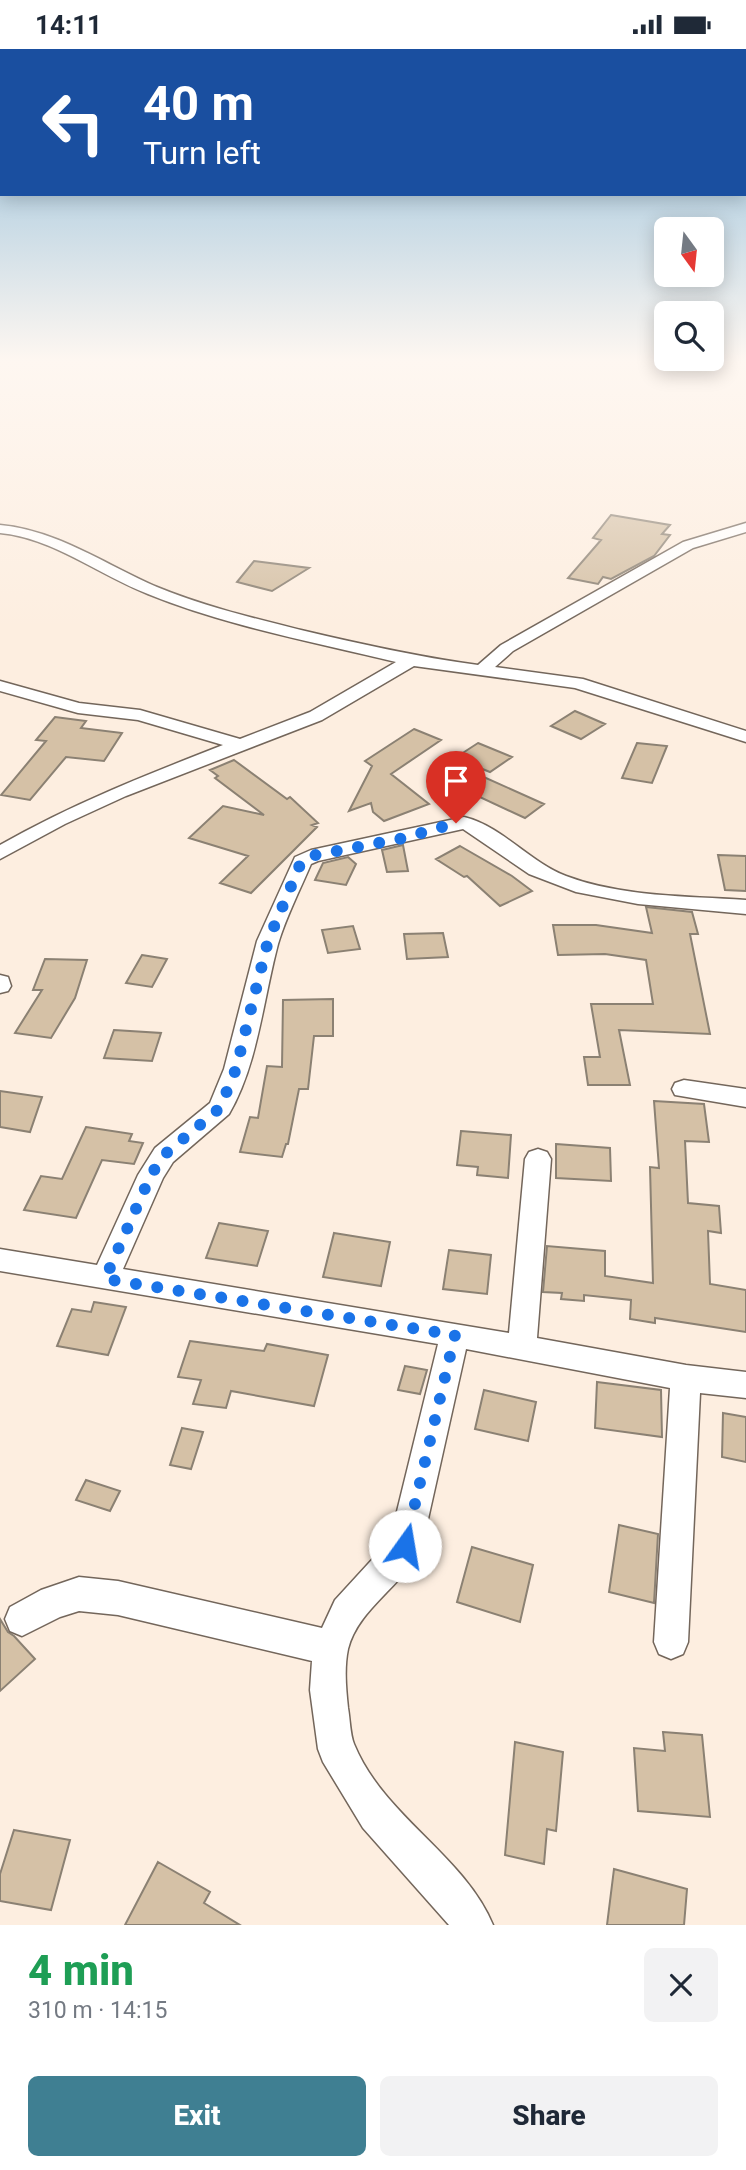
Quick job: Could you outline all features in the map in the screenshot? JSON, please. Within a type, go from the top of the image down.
[{"type":"street","points":[[480,673],[507,648],[688,545],[746,527]]},
{"type":"street","points":[[0,529],[23,531],[78,554],[153,591],[249,622],[411,661],[480,673],[577,683],[746,737]]},
{"type":"street","points":[[0,853],[119,792],[316,716],[411,661]]},
{"type":"street","points":[[0,686],[78,708],[140,715],[238,744]]},
{"type":"street","points":[[105,1279],[151,1175],[164,1155],[220,1108],[236,1069],[268,941],[302,860],[464,824],[475,827],[537,871],[578,886],[604,893],[746,907]]},
{"type":"street","points":[[684,1089],[746,1098]]},
{"type":"street","points":[[522,1348],[538,1159]]},
{"type":"street","points":[[0,1260],[455,1335],[686,1378],[746,1385]]},
{"type":"street","points":[[455,1335],[405,1546],[396,1560],[347,1612],[331,1648],[328,1690],[336,1749],[376,1815],[457,1901],[473,1925]]},
{"type":"street","points":[[671,1641],[686,1378]]},
{"type":"street","points":[[22,1619],[53,1602],[79,1594],[118,1598],[331,1648]]},
{"type":"building","points":[[611,515],[670,525],[662,534],[670,535],[654,556],[611,579],[603,577],[598,584],[568,578],[601,540],[593,538]]},
{"type":"building","points":[[254,561],[309,568],[272,591],[237,582]]},
{"type":"building","points":[[575,711],[605,724],[581,739],[551,726]]},
{"type":"building","points":[[55,717],[86,721],[81,728],[122,733],[104,761],[66,757],[30,800],[1,795],[46,741],[36,740]]},
{"type":"building","points":[[414,729],[441,740],[391,774],[429,804],[384,821],[373,812],[371,803],[349,811],[372,766],[365,761]]},
{"type":"building","points":[[478,743],[512,757],[490,772],[455,758]]},
{"type":"building","points":[[637,743],[667,746],[652,783],[622,778]]},
{"type":"building","points":[[234,760],[287,799],[290,797],[318,823],[312,825],[317,827],[251,893],[220,883],[248,856],[189,838],[223,806],[264,815],[215,778],[218,776],[210,770]]},
{"type":"building","points":[[477,774],[544,804],[525,818],[469,792]]},
{"type":"building","points":[[403,845],[408,871],[387,872],[382,850]]},
{"type":"building","points":[[460,846],[512,876],[532,891],[500,906],[467,876],[464,877],[436,859]]},
{"type":"building","points":[[718,855],[746,856],[746,891],[725,890]]},
{"type":"building","points":[[348,857],[356,864],[346,885],[315,880],[323,863]]},
{"type":"building","points":[[646,907],[692,912],[698,934],[690,934],[710,1034],[619,1030],[630,1085],[588,1085],[584,1057],[600,1057],[591,1004],[653,1004],[646,960],[605,954],[558,955],[553,925],[596,925],[652,933]]},
{"type":"building","points":[[353,926],[360,949],[328,953],[322,930]]},
{"type":"building","points":[[443,933],[448,957],[407,959],[404,934]]},
{"type":"building","points":[[142,955],[167,959],[152,987],[126,983]]},
{"type":"building","points":[[45,959],[87,960],[75,998],[51,1038],[15,1033],[42,990],[33,990]]},
{"type":"building","points":[[333,999],[333,1036],[314,1036],[308,1089],[299,1089],[288,1144],[282,1157],[240,1152],[250,1117],[258,1118],[267,1066],[282,1067],[283,1000]]},
{"type":"building","points":[[114,1030],[161,1033],[152,1061],[104,1058]]},
{"type":"building","points":[[0,1091],[42,1097],[30,1132],[0,1127]]},
{"type":"building","points":[[654,1101],[704,1104],[709,1142],[685,1141],[688,1203],[719,1206],[721,1233],[708,1231],[710,1284],[746,1290],[746,1332],[655,1318],[655,1323],[630,1319],[631,1300],[584,1295],[584,1301],[561,1299],[562,1293],[543,1292],[547,1246],[605,1251],[605,1276],[653,1283],[650,1167],[659,1168]]},
{"type":"building","points":[[86,1127],[132,1134],[129,1141],[143,1143],[134,1164],[102,1160],[76,1218],[24,1210],[41,1176],[62,1179]]},
{"type":"building","points":[[461,1131],[511,1135],[508,1178],[477,1175],[478,1167],[457,1165]]},
{"type":"building","points":[[556,1144],[610,1148],[611,1181],[556,1178]]},
{"type":"building","points":[[219,1223],[268,1231],[257,1266],[206,1258]]},
{"type":"building","points":[[334,1233],[390,1242],[381,1286],[323,1277]]},
{"type":"building","points":[[449,1250],[491,1255],[487,1294],[443,1289]]},
{"type":"building","points":[[94,1302],[126,1307],[108,1355],[57,1346],[72,1309],[91,1312]]},
{"type":"building","points":[[190,1341],[264,1351],[267,1344],[328,1355],[314,1406],[231,1391],[226,1408],[193,1404],[201,1380],[178,1377]]},
{"type":"building","points":[[405,1366],[427,1370],[420,1394],[398,1390]]},
{"type":"building","points":[[597,1382],[661,1390],[662,1437],[595,1428]]},
{"type":"building","points":[[484,1390],[536,1402],[528,1441],[475,1429]]},
{"type":"building","points":[[723,1413],[746,1417],[746,1462],[722,1457]]},
{"type":"building","points":[[182,1428],[203,1432],[191,1469],[170,1465]]},
{"type":"building","points":[[86,1480],[120,1491],[110,1511],[76,1500]]},
{"type":"building","points":[[619,1525],[658,1534],[654,1603],[609,1592]]},
{"type":"building","points":[[472,1547],[533,1565],[520,1622],[457,1602]]},
{"type":"building","points":[[0,1619],[8,1632],[35,1659],[0,1691]]},
{"type":"building","points":[[663,1732],[702,1735],[710,1817],[638,1811],[634,1748],[665,1751]]},
{"type":"building","points":[[515,1742],[563,1752],[556,1831],[547,1829],[544,1864],[505,1855]]},
{"type":"building","points":[[14,1830],[70,1840],[51,1910],[0,1901],[0,1874]]},
{"type":"building","points":[[158,1862],[210,1892],[204,1903],[240,1925],[125,1925]]},
{"type":"building","points":[[614,1869],[687,1889],[684,1925],[607,1925]]},
{"type":"route","points":[[405,1546],[455,1335],[105,1279],[151,1175],[164,1155],[220,1108],[236,1069],[268,941],[302,860],[404,838],[456,823]]}]
